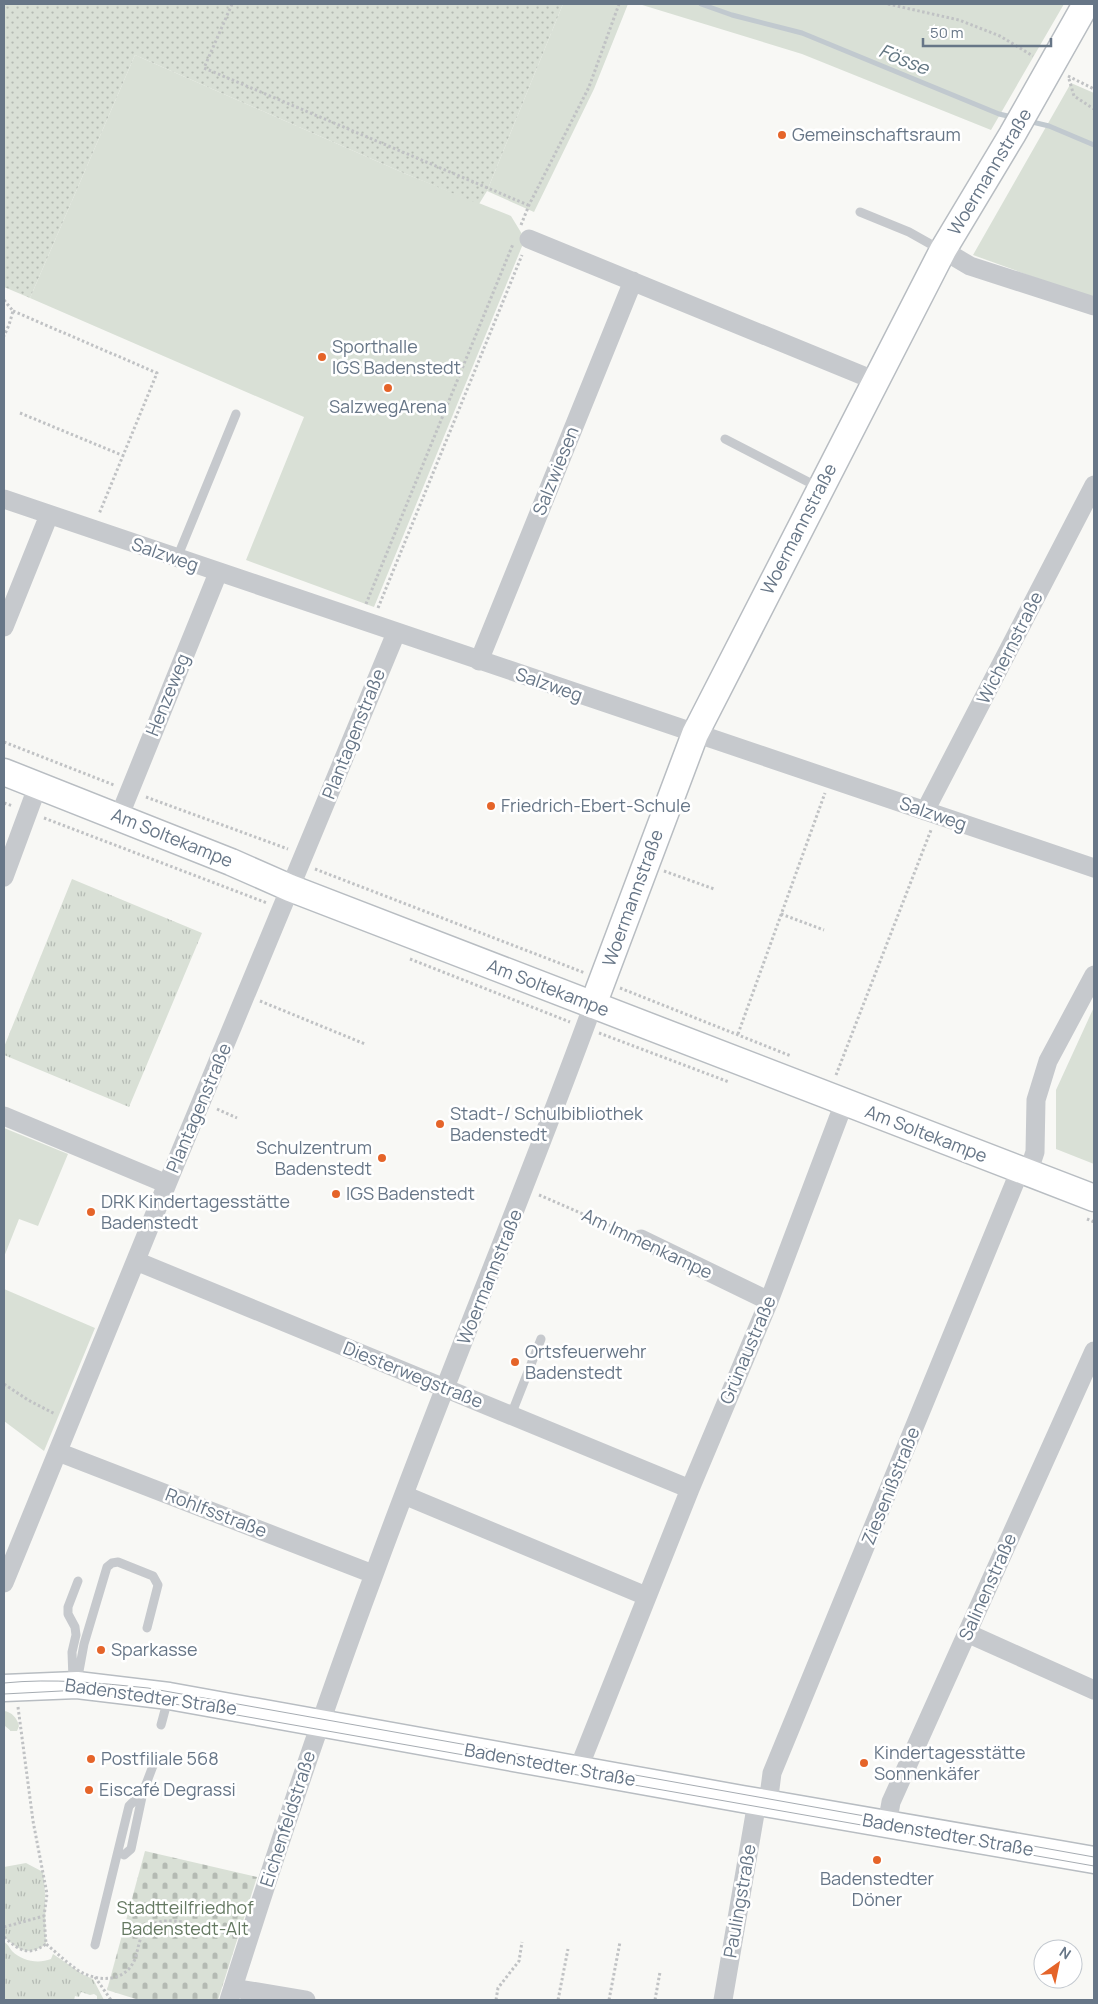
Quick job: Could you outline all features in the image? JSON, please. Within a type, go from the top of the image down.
[{"type":"street","name":"Woermannstraße","points":[[319,1724],[404,1495],[525,1189],[695,734],[943,250],[1012,135],[1086,4]]},
{"type":"street","points":[[524,234],[633,281],[876,380]]},
{"type":"street","points":[[943,250],[970,266],[1094,306]]},
{"type":"street","name":"Salzwiesen","points":[[479,661],[633,281]]},
{"type":"street","name":"Wichernstraße","points":[[931,813],[1094,485]]},
{"type":"street","name":"Salzweg","points":[[4,499],[365,623],[1094,868]]},
{"type":"street","points":[[4,627],[49,515]]},
{"type":"street","name":"Henzeweg","points":[[119,817],[218,573]]},
{"type":"street","name":"Plantagenstraße","points":[[4,1583],[167,1184],[396,633]]},
{"type":"street","name":"Am Soltekampe","points":[[4,772],[231,862],[290,888],[593,1005],[844,1091],[1024,1171],[1094,1198]]},
{"type":"street","points":[[4,877],[38,785]]},
{"type":"street","name":"Ziesenißstraße","points":[[762,1803],[772,1773],[1024,1171],[1035,1152],[1036,1100],[1048,1061],[1094,975]]},
{"type":"street","name":"Grünaustraße","points":[[578,1770],[646,1596],[768,1301],[844,1091]]},
{"type":"street","points":[[4,1116],[167,1184]]},
{"type":"street","name":"Am Immenkampe","points":[[641,1239],[768,1301]]},
{"type":"street","name":"Diesterwegstraße","points":[[136,1261],[690,1489]]},
{"type":"street","name":"Salinenstraße","points":[[887,1825],[891,1802],[1094,1352]]},
{"type":"street","name":"Rohlfsstraße","points":[[58,1452],[374,1574]]},
{"type":"street","points":[[404,1495],[646,1596]]},
{"type":"street","points":[[967,1633],[1094,1690]]},
{"type":"street","name":"Badenstedter Straße","points":[[10,1687],[75,1685],[169,1696],[762,1803],[1094,1860]]},
{"type":"street","name":"Eichenfeldstraße","points":[[231,1994],[319,1724]]},
{"type":"street","name":"Paulingstraße","points":[[723,2000],[762,1803]]},
{"type":"street","points":[[231,1994],[306,2000]]},
{"type":"lane","points":[[860,212],[908,232],[943,250]]},
{"type":"lane","points":[[177,558],[236,414]]},
{"type":"lane","points":[[724,439],[820,488]]},
{"type":"lane","points":[[511,1415],[542,1339]]},
{"type":"lane","points":[[75,1685],[86,1636],[107,1567],[112,1563],[118,1562],[152,1576],[156,1580],[158,1585],[147,1628]]},
{"type":"lane","points":[[75,1685],[72,1652],[76,1635],[75,1627],[68,1614],[68,1607],[78,1580]]},
{"type":"lane","points":[[161,1725],[169,1696]]},
{"type":"lane","points":[[124,1854],[131,1849],[143,1792],[156,1758]]},
{"type":"lane","points":[[95,1944],[129,1806],[143,1792]]},
{"type":"path","points":[[232,4],[204,68],[529,205]]},
{"type":"path","points":[[365,623],[524,234],[529,205],[589,87],[619,4]]},
{"type":"path","points":[[888,4],[959,20],[1000,36],[1051,66]]},
{"type":"path","points":[[1094,89],[1068,76],[1074,96],[1094,109]]},
{"type":"path","points":[[365,623],[524,234]]},
{"type":"path","points":[[4,300],[13,311],[157,373],[92,530]]},
{"type":"path","points":[[4,336],[13,311]]},
{"type":"path","points":[[20,413],[124,456]]},
{"type":"path","points":[[4,742],[129,791],[288,849],[318,870],[603,980],[792,1056]]},
{"type":"path","points":[[738,1034],[831,779]]},
{"type":"path","points":[[836,1075],[931,813]]},
{"type":"path","points":[[645,864],[714,889]]},
{"type":"path","points":[[781,914],[824,930]]},
{"type":"path","points":[[246,995],[365,1044]]},
{"type":"path","points":[[827,1071],[836,1075],[844,1091]]},
{"type":"path","name":"Am Immenkampe","points":[[525,1189],[641,1239]]},
{"type":"path","points":[[4,1384],[28,1400],[70,1421]]},
{"type":"path","points":[[10,1687],[47,1894],[44,1916],[46,1944],[80,1971],[95,1977],[115,1978],[124,1974],[134,1960],[140,1939],[146,1930],[152,1925],[168,1920],[248,1940]]},
{"type":"path","points":[[4,1927],[44,1916]]},
{"type":"path","points":[[4,1937],[24,1951],[36,1951],[46,1944]]},
{"type":"path","points":[[496,2000],[498,1988],[519,1961],[522,1942]]},
{"type":"path","points":[[609,2000],[620,1942]]},
{"type":"path","points":[[558,2000],[568,1949]]},
{"type":"path","points":[[655,2000],[660,1972]]},
{"type":"path","points":[[95,1977],[111,2000]]},
{"type":"green space","points":[[4,4],[563,4],[487,191],[479,204],[135,55],[30,298],[4,287]]},
{"type":"green space","points":[[563,4],[628,4],[594,89],[534,212],[487,191]]},
{"type":"green space","points":[[639,4],[1064,4],[991,130],[802,54]]},
{"type":"green space","name":"Sporthalle IGS Badenstedt","points":[[135,55],[406,174],[511,216],[525,239],[374,607],[246,560],[304,417],[30,298]]},
{"type":"green space","points":[[1071,83],[1094,93],[1094,299],[973,255]]},
{"type":"green space","points":[[72,879],[202,933],[129,1107],[4,1055],[4,1047]]},
{"type":"green space","points":[[1094,1007],[1094,1164],[1056,1149],[1056,1090]]},
{"type":"green space","points":[[4,1128],[68,1154],[38,1226],[19,1219],[4,1257]]},
{"type":"green space","points":[[4,1289],[95,1328],[44,1451],[4,1421]]},
{"type":"green space","points":[[4,1711],[12,1714],[15,1718],[19,1726],[17,1731],[11,1731],[5,1726]]},
{"type":"green space","name":"Stadtteilfriedhof Badenstedt-Alt","points":[[145,1851],[257,1877],[218,2000],[139,2000],[107,1990]]},
{"type":"green space","points":[[26,1863],[43,1872],[45,1899],[46,1944],[29,1951],[19,1948],[4,1937],[4,1867]]},
{"type":"green space","points":[[4,1942],[20,1957],[30,1961],[46,1961],[51,1959],[53,1954],[93,1979],[104,2000],[97,2000],[97,1996],[94,1994],[90,1995],[81,1992],[79,1997],[75,1996],[74,2000],[4,2000]]},
{"type":"waterway","name":"Fösse","points":[[701,4],[732,15],[802,33],[999,114],[1012,117]]},
{"type":"waterway","name":"Fösse","points":[[1028,121],[1049,126],[1094,145]]},
{"type":"tram line","points":[[4,1683],[58,1681],[148,1688],[1094,1857]]},
{"type":"tram line","points":[[4,1694],[80,1690],[146,1699],[1094,1866]]},
{"type":"place","name":"Gemeinschaftsraum","points":[[782,135]]},
{"type":"place","name":"Sporthalle IGS Badenstedt","points":[[322,357]]},
{"type":"place","name":"SalzwegArena","points":[[388,388]]},
{"type":"place","name":"Friedrich-Ebert-Schule","points":[[491,806]]},
{"type":"place","name":"Stadt-/ Schulbibliothek Badenstedt","points":[[440,1124]]},
{"type":"place","name":"Schulzentrum Badenstedt","points":[[382,1158]]},
{"type":"place","name":"IGS Badenstedt","points":[[336,1194]]},
{"type":"place","name":"DRK Kindertagesstätte Badenstedt","points":[[91,1212]]},
{"type":"place","name":"Ortsfeuerwehr Badenstedt","points":[[515,1362]]},
{"type":"place","name":"Sparkasse","points":[[101,1650]]},
{"type":"place","name":"Postfiliale 568","points":[[91,1759]]},
{"type":"place","name":"Kindertagesstätte Sonnenkäfer","points":[[864,1763]]},
{"type":"place","name":"Eiscafé Degrassi","points":[[89,1790]]},
{"type":"place","name":"Badenstedter Döner","points":[[877,1860]]}]
